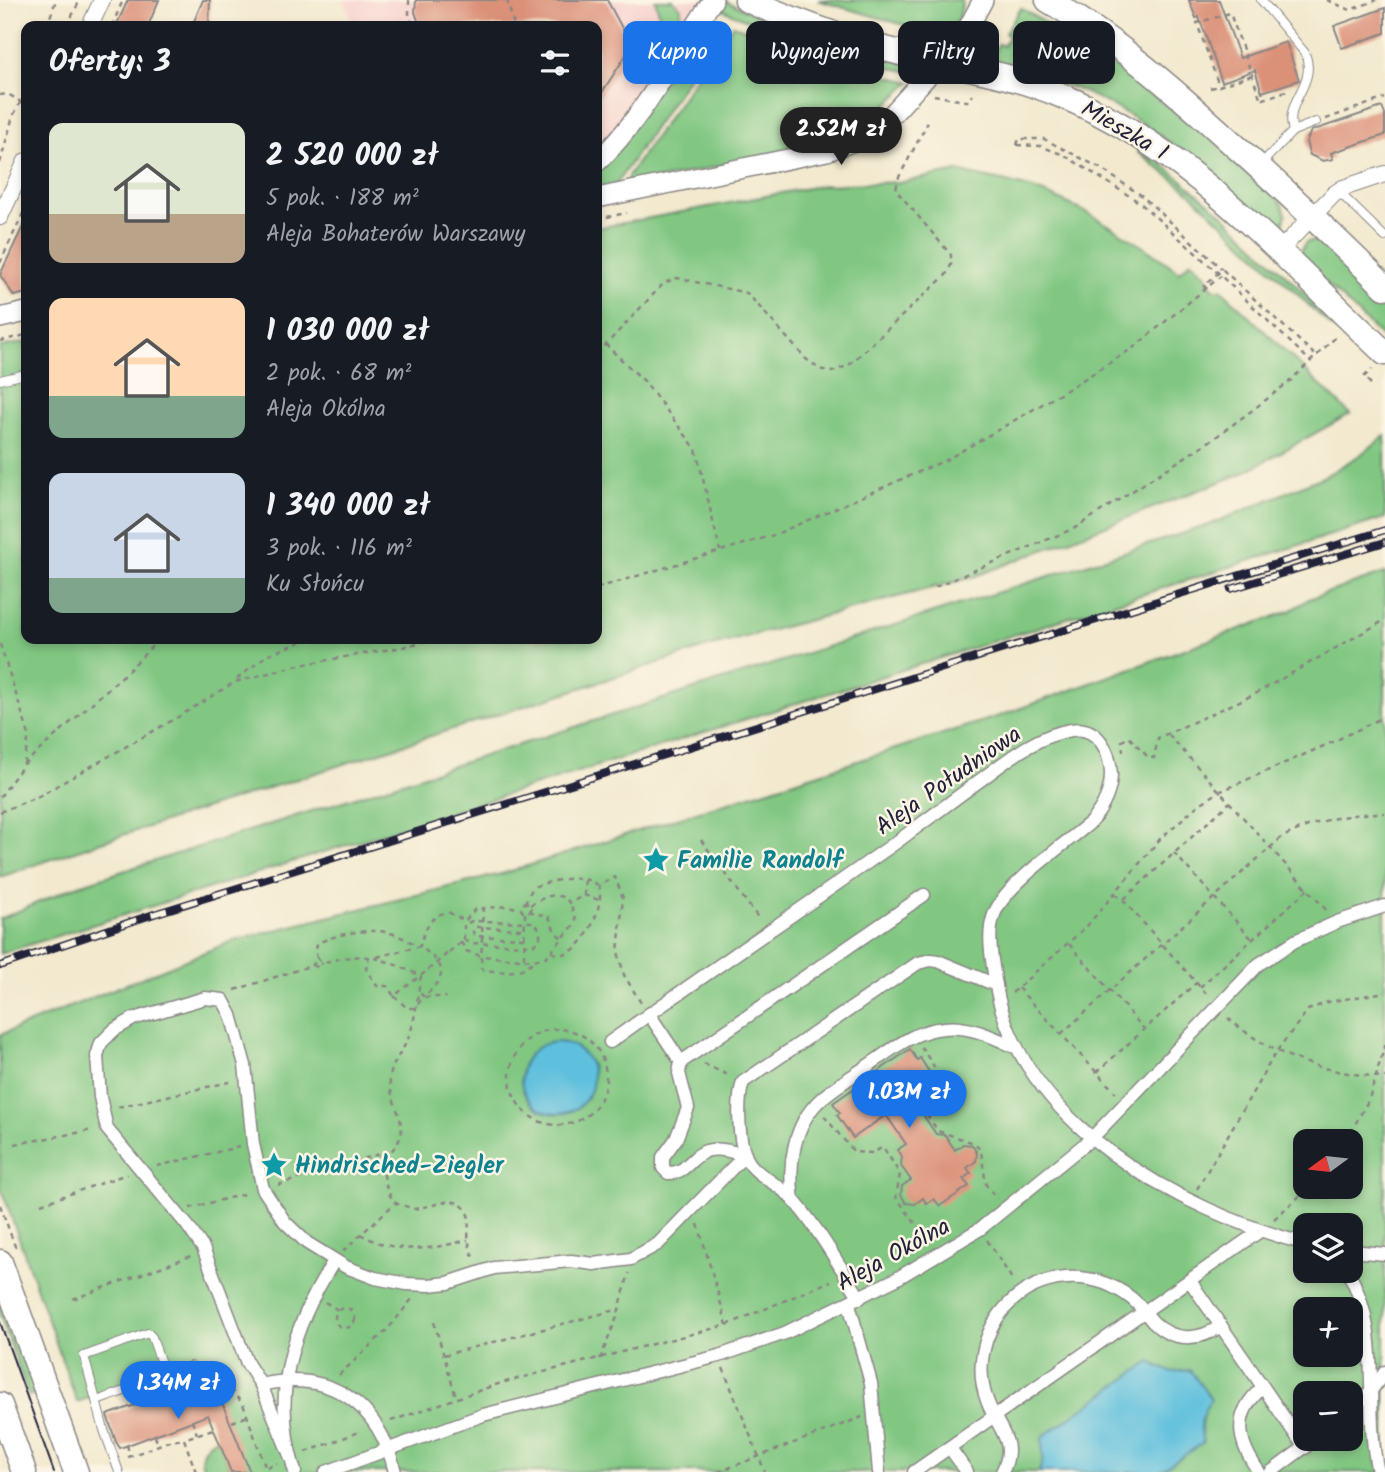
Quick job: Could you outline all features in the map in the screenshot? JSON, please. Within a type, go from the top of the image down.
[{"type":"main road","name":"Mieszka I","points":[[747,0],[800,21]]},
{"type":"main road","points":[[1048,0],[1068,8],[1167,83],[1385,287]]},
{"type":"main road","name":"Mieszka I","points":[[999,74],[1038,86],[1083,105],[1127,127],[1183,166],[1278,252],[1380,359]]},
{"type":"main road","points":[[0,1262],[76,1472]]},
{"type":"main road","points":[[0,1405],[24,1472]]},
{"type":"street","points":[[92,21],[102,0]]},
{"type":"street","points":[[602,157],[638,113],[713,0]]},
{"type":"street","points":[[773,0],[802,21]]},
{"type":"street","points":[[972,21],[983,0]]},
{"type":"street","points":[[602,197],[814,153],[857,141],[888,119],[920,84]]},
{"type":"street","points":[[0,217],[21,172]]},
{"type":"street","points":[[1278,252],[1338,191],[1385,174]]},
{"type":"street","points":[[0,318],[21,313]]},
{"type":"street","name":"Aleja Południowa","points":[[610,1042],[1023,749],[1044,738],[1071,730],[1088,730],[1100,738],[1104,745],[1110,769]]},
{"type":"street","points":[[1110,769],[1108,792],[1097,816],[1015,886],[996,909],[990,937],[996,985],[1006,1026],[1016,1048],[1050,1095],[1091,1139],[1191,1200],[1260,1231],[1293,1240]]},
{"type":"street","points":[[745,1155],[712,1150],[702,1153],[676,1173],[668,1173],[663,1168],[662,1161],[676,1139],[688,1108],[680,1073],[684,1059],[924,895]]},
{"type":"street","name":"Aleja Okólna","points":[[326,1472],[511,1407],[719,1356],[785,1333],[854,1301],[980,1229],[1091,1139],[1259,964],[1296,941],[1338,922],[1385,906]]},
{"type":"street","points":[[879,1472],[875,1412],[854,1301],[845,1275],[793,1200],[782,1188],[754,1168],[745,1155],[739,1099],[743,1082],[924,960],[937,961],[996,985]]},
{"type":"street","points":[[291,1458],[261,1385],[247,1363],[204,1252],[193,1232],[107,1128],[96,1064],[99,1049],[109,1034],[134,1019],[212,997],[223,1000],[229,1008],[248,1079],[253,1144],[263,1189],[295,1234],[334,1261],[375,1278],[423,1285],[448,1283],[479,1272],[571,1261],[594,1264],[631,1259],[658,1244],[745,1155]]},
{"type":"street","points":[[649,1014],[684,1059]]},
{"type":"street","points":[[793,1200],[791,1168],[796,1139],[805,1119],[823,1097],[914,1036],[935,1029],[957,1027],[996,1038],[1016,1048]]},
{"type":"street","points":[[914,1472],[1260,1231]]},
{"type":"street","points":[[1363,1252],[1385,1254]]},
{"type":"street","points":[[295,1472],[286,1431],[285,1381],[290,1354],[303,1316],[334,1261]]},
{"type":"street","points":[[1002,1472],[1008,1457],[1008,1445],[985,1395],[982,1380],[984,1349],[1000,1315],[1022,1293],[1050,1280],[1073,1277],[1088,1279],[1117,1288],[1130,1297],[1162,1329],[1182,1338],[1203,1335],[1221,1326]]},
{"type":"street","points":[[1191,1281],[1293,1431]]},
{"type":"street","points":[[1355,1283],[1369,1325],[1373,1444],[1378,1472]]},
{"type":"street","points":[[1363,1399],[1385,1372]]},
{"type":"street","points":[[261,1385],[285,1381],[326,1386],[343,1394],[360,1406],[378,1426],[395,1472]]},
{"type":"street","points":[[1259,1472],[1245,1450],[1240,1427],[1247,1404],[1263,1387]]},
{"type":"street","points":[[950,1448],[967,1472]]},
{"type":"street","points":[[1271,1472],[1301,1451]]},
{"type":"lane","points":[[1261,0],[1305,53],[1308,61],[1305,84],[1291,114],[1293,131]]},
{"type":"lane","points":[[1259,167],[1293,131],[1316,122]]},
{"type":"lane","points":[[1338,191],[1385,237]]},
{"type":"lane","points":[[0,380],[21,375]]},
{"type":"lane","points":[[120,1472],[104,1430],[83,1362],[84,1356],[148,1334],[152,1337],[165,1376]]},
{"type":"lane","points":[[97,1401],[191,1366]]},
{"type":"path","points":[[49,21],[56,0]]},
{"type":"path","points":[[70,21],[80,0]]},
{"type":"path","points":[[114,21],[124,0]]},
{"type":"path","points":[[409,0],[411,21]]},
{"type":"path","points":[[507,0],[513,21]]},
{"type":"path","points":[[1326,0],[1350,10],[1377,0]]},
{"type":"path","points":[[1219,86],[1197,23],[1230,13],[1261,100],[1305,84]]},
{"type":"path","points":[[1210,89],[1252,75]]},
{"type":"path","points":[[0,96],[8,94],[21,102],[13,116],[0,163]]},
{"type":"path","points":[[934,95],[962,101],[969,101],[972,95]]},
{"type":"path","points":[[1316,122],[1385,98]]},
{"type":"path","points":[[602,348],[664,283],[677,278],[747,293],[806,359],[819,369],[832,372],[849,365],[946,275],[951,265],[951,255],[896,190],[898,179],[928,122]]},
{"type":"path","points":[[1310,361],[1222,276],[1131,196],[1064,155],[1040,146],[1017,145],[1019,139],[1044,139],[1098,167],[1141,195],[1316,356]]},
{"type":"path","points":[[602,218],[627,214]]},
{"type":"path","points":[[0,263],[21,219]]},
{"type":"path","points":[[1207,289],[1204,286],[1222,269]]},
{"type":"path","points":[[602,586],[774,535],[946,460],[1122,355],[1222,276]]},
{"type":"path","points":[[935,587],[1075,528],[1213,439],[1289,382],[1338,335]]},
{"type":"path","points":[[0,341],[21,336]]},
{"type":"path","points":[[606,344],[644,381],[696,449],[720,551]]},
{"type":"path","points":[[1371,384],[1364,377],[1380,359]]},
{"type":"path","points":[[1110,769],[1124,766],[1121,743],[1125,738],[1131,738],[1152,759],[1156,755],[1156,740],[1268,687],[1385,620]]},
{"type":"path","points":[[0,644],[29,735],[24,764]]},
{"type":"path","points":[[0,797],[24,764],[128,671],[154,644]]},
{"type":"path","points":[[0,811],[39,796],[178,718],[235,682],[267,655],[295,644]]},
{"type":"path","points":[[235,682],[299,665],[414,644]]},
{"type":"path","points":[[1000,1003],[1096,917],[1160,839],[1198,805],[1221,791],[1322,748],[1385,716]]},
{"type":"path","points":[[1169,734],[1338,922]]},
{"type":"path","points":[[1123,900],[1230,802]]},
{"type":"path","points":[[1061,1034],[1270,846],[1293,831],[1324,821],[1385,813]]},
{"type":"path","points":[[701,840],[768,932]]},
{"type":"path","points":[[1174,853],[1252,940]]},
{"type":"path","points":[[599,886],[615,877],[623,898],[618,941],[620,963],[628,984],[649,1014]]},
{"type":"path","points":[[584,895],[585,880]]},
{"type":"path","points":[[521,909],[533,887],[549,882],[585,880],[594,881],[599,886],[601,890],[594,922],[580,945],[564,954],[551,952]]},
{"type":"path","points":[[1097,1072],[1308,889]]},
{"type":"path","points":[[525,913],[521,909],[508,906],[475,909],[465,923],[463,941],[466,951],[481,956],[534,960],[546,957],[576,919],[570,903],[560,895],[550,894],[530,905]]},
{"type":"path","points":[[570,903],[584,895],[599,900]]},
{"type":"path","points":[[525,903],[530,905]]},
{"type":"path","points":[[529,911],[530,905]]},
{"type":"path","points":[[482,907],[481,968],[497,972],[524,968],[534,960]]},
{"type":"path","points":[[525,913],[529,911],[549,917],[555,932],[562,939]]},
{"type":"path","points":[[420,946],[431,920],[439,913],[448,912],[465,923],[534,922],[540,930],[540,940],[533,946],[463,941]]},
{"type":"path","points":[[523,958],[525,913]]},
{"type":"path","points":[[524,929],[475,927],[473,932],[475,936],[524,938]]},
{"type":"path","points":[[212,997],[313,965],[317,958],[315,949],[318,943],[345,934],[366,932],[393,934],[420,946],[440,963],[442,970],[438,984],[414,1008],[407,1009],[387,986],[377,986],[366,969],[369,956]]},
{"type":"path","points":[[394,996],[463,941]]},
{"type":"path","points":[[1069,944],[1144,1029]]},
{"type":"path","points":[[377,957],[420,946]]},
{"type":"path","points":[[313,965],[319,968],[323,962],[369,956],[421,976]]},
{"type":"path","points":[[317,958],[323,962]]},
{"type":"path","points":[[421,976],[409,1037],[390,1074],[390,1091],[402,1128],[401,1135],[385,1161],[388,1191],[395,1203],[415,1209],[450,1201],[459,1203],[466,1209],[469,1218],[468,1240],[479,1272]]},
{"type":"path","points":[[1018,988],[1126,1103]]},
{"type":"path","points":[[418,990],[424,996],[446,997]]},
{"type":"path","points":[[1191,1200],[1276,1052],[1308,1010],[1328,1002],[1385,992]]},
{"type":"path","points":[[548,1030],[568,1030],[586,1038],[597,1049],[605,1068],[605,1087],[597,1105],[582,1119],[564,1125],[540,1122],[527,1114],[514,1098],[510,1083],[511,1067],[519,1049],[533,1036],[548,1030]]},
{"type":"path","points":[[914,1036],[941,1081],[941,1089],[929,1099],[925,1112],[938,1131],[974,1143],[981,1151],[986,1185],[1005,1209]]},
{"type":"path","points":[[1353,1129],[1369,1099],[1385,1045]]},
{"type":"path","points":[[684,1059],[743,1082]]},
{"type":"path","points":[[102,1110],[248,1079]]},
{"type":"path","points":[[816,1104],[844,1143],[854,1152],[873,1153],[883,1147],[900,1174],[896,1197],[938,1255]]},
{"type":"path","points":[[15,1144],[107,1128]]},
{"type":"path","points":[[176,1211],[263,1189],[392,1150]]},
{"type":"path","points":[[1260,1231],[1296,1199]]},
{"type":"path","points":[[334,1261],[395,1203]]},
{"type":"path","points":[[693,1207],[727,1325]]},
{"type":"path","points":[[980,1229],[1007,1271]]},
{"type":"path","points":[[360,1234],[386,1246],[410,1250],[468,1240]]},
{"type":"path","points":[[73,1298],[204,1252]]},
{"type":"path","points":[[600,1359],[620,1309],[631,1259]]},
{"type":"path","points":[[291,1458],[501,1382],[727,1325],[845,1275]]},
{"type":"path","points":[[326,1386],[388,1329],[423,1285]]},
{"type":"path","points":[[347,1308],[353,1311],[355,1320],[352,1325],[342,1327],[337,1323],[336,1316],[339,1310],[347,1308]]},
{"type":"path","points":[[444,1356],[620,1309]]},
{"type":"path","points":[[434,1322],[456,1397]]},
{"type":"path","points":[[719,1356],[765,1472]]},
{"type":"path","points":[[206,1387],[222,1380],[240,1398],[267,1472]]},
{"type":"path","points":[[718,1472],[875,1412]]},
{"type":"path","points":[[232,1422],[248,1416]]},
{"type":"path","points":[[192,1421],[197,1435]]},
{"type":"path","points":[[116,1461],[213,1429]]},
{"type":"path","points":[[155,1436],[158,1445]]},
{"type":"path","points":[[184,1439],[196,1472]]},
{"type":"path","points":[[127,1445],[130,1456]]},
{"type":"shaded area","points":[[344,0],[709,0],[694,21],[623,21],[623,84],[650,84],[602,152],[602,21],[352,21]]},
{"type":"green space","points":[[655,0],[673,0],[681,8],[677,21],[660,21]]},
{"type":"green space","points":[[817,0],[962,0],[957,21],[898,21],[898,23]]},
{"type":"green space","points":[[725,1],[770,21],[750,21],[720,9]]},
{"type":"green space","points":[[1021,8],[1042,21],[1013,21],[1013,69],[999,65],[999,44],[1003,46],[1009,37],[1005,33]]},
{"type":"green space","points":[[732,26],[746,30],[746,84],[884,84],[884,75],[898,79],[898,84],[909,84],[860,129],[844,138],[626,187],[628,176],[692,84],[732,84]]},
{"type":"green space","points":[[884,57],[898,61],[898,69],[884,66]]},
{"type":"green space","points":[[1115,67],[1215,142],[1282,204],[1286,215],[1283,225],[1271,228],[1160,135],[1084,92],[1063,84],[1115,84]]},
{"type":"green space","points":[[661,84],[684,84],[617,183],[616,190],[602,193],[602,161]]},
{"type":"green space","points":[[1137,152],[1160,162],[1220,212],[1355,342],[1330,325],[1186,189]]},
{"type":"green space","points":[[957,171],[1030,188],[1089,214],[1180,272],[1191,261],[1209,278],[1207,281],[1215,289],[1221,289],[1350,414],[1243,473],[973,577],[708,647],[0,877],[0,347],[21,343],[21,644],[602,644],[602,227],[824,185],[903,182]]},
{"type":"green space","points":[[1317,240],[1385,303],[1385,340],[1300,258],[1306,242]]},
{"type":"green space","points":[[1385,436],[1385,518],[0,954],[0,919],[76,886],[1209,525],[1325,476]]},
{"type":"green space","points":[[1385,573],[1385,1472],[240,1472],[198,1358],[77,1402],[0,1185],[0,1035],[235,940],[505,873],[999,716],[1290,611],[1309,599]]},
{"type":"green space","points":[[0,1287],[38,1393],[29,1396],[0,1315]]},
{"type":"green space","points":[[218,1437],[231,1472],[206,1472],[203,1467],[201,1456],[205,1448]]},
{"type":"water","points":[[564,1042],[583,1052],[591,1064],[591,1092],[583,1104],[571,1112],[550,1114],[531,1104],[523,1092],[521,1071],[531,1052],[543,1044]]},
{"type":"water","points":[[1150,1362],[1170,1372],[1190,1370],[1211,1399],[1202,1420],[1203,1443],[1159,1472],[1039,1472],[1043,1460],[1042,1437]]},
{"type":"building","points":[[128,0],[159,0],[150,21],[118,21]]},
{"type":"building","points":[[203,0],[210,0],[209,21],[194,21]]},
{"type":"building","points":[[416,0],[607,0],[623,30],[623,60],[602,92],[602,21],[418,21],[415,12]]},
{"type":"building","points":[[1189,0],[1219,0],[1240,58],[1286,42],[1299,80],[1262,92],[1255,70],[1222,82],[1199,17],[1196,18]]},
{"type":"building","points":[[1385,8],[1385,33],[1342,48],[1334,26]]},
{"type":"building","points":[[1382,107],[1385,114],[1385,135],[1331,153],[1333,159],[1323,161],[1310,155],[1306,142],[1311,131]]},
{"type":"building","points":[[21,231],[21,294],[14,296],[0,275]]},
{"type":"building","points":[[910,1049],[917,1060],[920,1058],[935,1081],[911,1097],[936,1134],[945,1135],[955,1150],[963,1144],[972,1145],[977,1153],[976,1161],[967,1168],[971,1173],[963,1179],[969,1186],[940,1206],[934,1199],[927,1204],[923,1198],[915,1204],[906,1203],[901,1195],[902,1186],[911,1180],[901,1166],[902,1157],[897,1150],[906,1144],[886,1115],[853,1138],[837,1115],[840,1113],[833,1103]]},
{"type":"building","points":[[199,1382],[204,1395],[217,1390],[250,1472],[231,1472],[208,1415],[120,1448],[116,1442],[107,1415]]},
{"type":"tram line","points":[[0,1322],[54,1472]]},
{"type":"railway","points":[[0,966],[154,914],[1385,530]]},
{"type":"railway","points":[[1231,589],[1385,542]]},
{"type":"place","name":"Familie Randolf","points":[[656,860]]},
{"type":"place","name":"Hindrisched-Ziegler","points":[[274,1165]]}]
